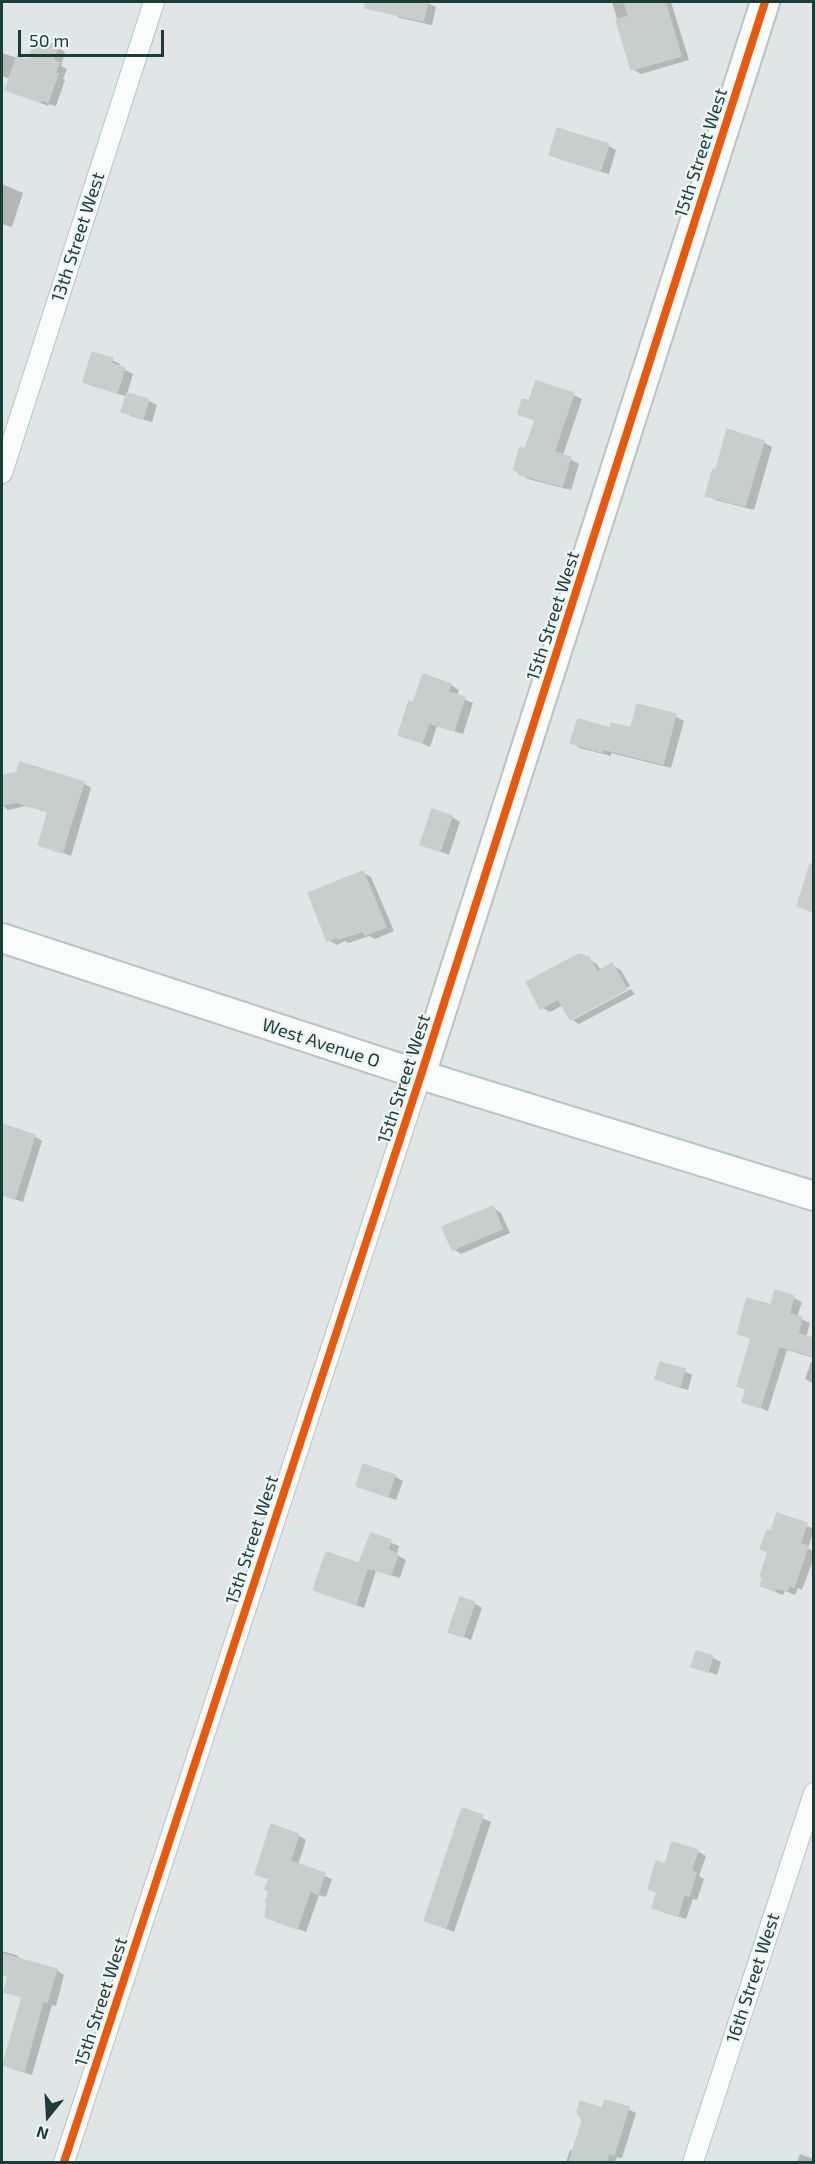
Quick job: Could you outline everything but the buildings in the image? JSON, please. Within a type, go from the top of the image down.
[{"type":"street","name":"13th Street West","points":[[2,473],[154,2]]},
{"type":"street","name":"15th Street West","points":[[64,2163],[421,1076],[765,2]]},
{"type":"street","name":"West Avenue O","points":[[2,938],[421,1076],[813,1196]]},
{"type":"street","name":"16th Street West","points":[[693,2163],[813,1793]]},
{"type":"cycle path","points":[[64,2162],[421,1075],[765,2]]}]
